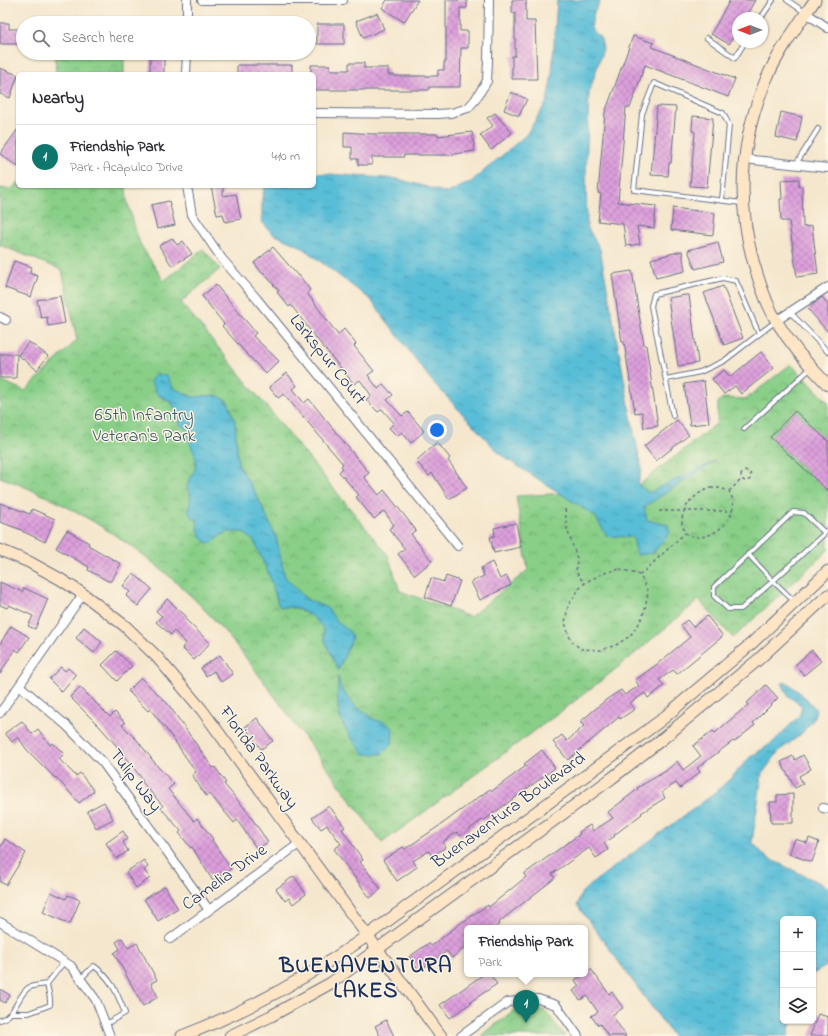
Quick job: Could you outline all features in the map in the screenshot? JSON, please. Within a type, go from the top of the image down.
[{"type":"main road","points":[[815,0],[776,60],[766,80],[752,120],[744,159],[743,203],[747,235],[753,261],[762,290],[776,321],[811,368],[828,385]]},
{"type":"main road","name":"Florida Parkway","points":[[0,550],[29,562],[83,594],[125,626],[157,657],[202,710],[441,1036]]},
{"type":"main road","name":"Buenaventura Boulevard","points":[[182,1036],[213,1024],[270,997],[325,965],[367,936],[660,721],[751,644],[828,571]]},
{"type":"main road","name":"Buenaventura Boulevard","points":[[230,1036],[271,1016],[331,983],[661,740],[759,659],[828,595]]},
{"type":"street","points":[[187,0],[187,16]]},
{"type":"street","points":[[202,0],[343,0]]},
{"type":"street","points":[[316,113],[438,114],[468,108],[475,100],[487,80],[489,0]]},
{"type":"street","points":[[806,13],[828,28]]},
{"type":"street","points":[[186,72],[187,60]]},
{"type":"street","points":[[744,159],[828,168]]},
{"type":"street","name":"Larkspur Court","points":[[187,188],[192,215],[222,260],[257,300],[458,546]]},
{"type":"street","points":[[776,321],[828,287]]},
{"type":"street","points":[[0,713],[83,594]]},
{"type":"street","name":"Tulip Way","points":[[20,686],[67,726],[102,763],[209,910]]},
{"type":"street","name":"Camelia Drive","points":[[170,939],[300,843]]},
{"type":"street","points":[[0,922],[71,966],[96,1000],[110,1036]]},
{"type":"street","points":[[461,1036],[508,1002],[538,999],[556,1005],[578,1036]]},
{"type":"lane","points":[[765,12],[773,0]]},
{"type":"lane","points":[[787,0],[806,13]]},
{"type":"lane","points":[[707,38],[735,58],[741,48]]},
{"type":"lane","points":[[722,200],[729,125],[723,113],[654,83],[642,114],[634,190],[743,203]]},
{"type":"lane","points":[[796,164],[818,129]]},
{"type":"lane","points":[[673,416],[651,306],[654,294],[722,278],[736,281],[759,334]]},
{"type":"lane","points":[[790,312],[828,352]]},
{"type":"lane","points":[[666,379],[700,372],[724,361],[776,321]]},
{"type":"lane","points":[[744,429],[811,368]]},
{"type":"lane","points":[[793,512],[804,514],[826,531],[741,609],[728,609],[714,596],[714,587],[748,554],[793,512]]},
{"type":"lane","points":[[748,554],[795,602]]},
{"type":"lane","points":[[0,1020],[12,1013],[20,998],[29,987],[47,984],[64,962]]},
{"type":"lane","points":[[80,979],[94,966],[114,985],[125,1013],[106,1024]]},
{"type":"lane","points":[[12,1013],[28,1013],[50,1005],[51,997],[48,994],[47,984]]},
{"type":"path","points":[[729,491],[742,479],[749,479],[750,474],[748,472],[743,472],[741,474],[742,479]]},
{"type":"path","points":[[711,488],[720,488],[729,491],[733,501],[732,511],[728,520],[712,534],[700,537],[685,533],[682,524],[684,511],[694,496],[703,490],[711,488]]},
{"type":"path","points":[[565,509],[567,529],[577,558],[576,572],[584,583]]},
{"type":"path","points":[[659,511],[732,511]]},
{"type":"path","points":[[640,575],[685,533]]},
{"type":"path","points":[[620,569],[640,575],[648,592],[645,609],[640,622],[630,636],[616,645],[601,650],[581,649],[571,641],[565,623],[568,606],[584,583],[604,573],[620,569]]},
{"type":"green space","points":[[55,60],[124,60],[124,72],[56,72]]},
{"type":"green space","name":"65th Infantry Veteran's Park","points":[[16,184],[16,188],[126,188],[127,201],[140,244],[164,281],[203,249],[220,269],[181,302],[388,555],[400,591],[470,617],[528,570],[516,496],[634,489],[717,423],[718,402],[722,398],[746,399],[791,364],[828,402],[828,550],[733,638],[699,600],[621,665],[567,707],[382,843],[247,659],[200,605],[156,565],[107,530],[55,501],[0,477],[0,380],[25,391],[77,340],[62,270],[0,245],[0,188],[11,190]]},
{"type":"green space","points":[[518,1007],[545,1010],[565,1036],[481,1036]]},
{"type":"water","points":[[557,0],[601,0],[594,12],[591,28],[601,39],[603,49],[589,93],[586,171],[587,227],[600,249],[642,469],[638,484],[648,493],[715,461],[644,507],[647,520],[668,525],[670,533],[653,553],[637,555],[633,537],[607,536],[595,516],[501,455],[431,380],[371,300],[300,246],[273,234],[262,222],[262,199],[265,188],[316,188],[316,173],[398,179],[447,193],[471,182],[526,135],[547,102],[552,74]]},
{"type":"water","points":[[156,374],[167,376],[173,388],[193,397],[217,395],[228,402],[235,421],[238,464],[257,496],[276,537],[285,577],[306,599],[327,608],[337,621],[350,632],[352,639],[338,670],[325,641],[323,628],[312,616],[296,608],[280,607],[278,604],[270,577],[254,541],[243,532],[228,532],[210,544],[201,536],[198,530],[197,519],[192,518],[188,510],[190,504],[190,492],[187,485],[196,465],[195,456],[187,435],[190,431],[180,425],[179,415],[171,402],[158,395],[150,381]]},
{"type":"water","points":[[338,676],[341,689],[356,707],[375,720],[384,722],[393,728],[392,744],[382,754],[364,754],[351,738],[339,715]]},
{"type":"water","points":[[787,682],[807,699],[816,710],[813,720],[800,735],[779,751],[762,774],[752,842],[766,857],[828,887],[828,965],[816,972],[816,916],[780,916],[780,1024],[790,1024],[788,1036],[673,1036],[577,905],[582,892],[711,796],[729,780],[750,757],[772,743],[799,716],[802,706],[788,696],[782,683]]},
{"type":"building","points":[[387,0],[418,0],[404,22],[382,8]]},
{"type":"building","points":[[446,0],[467,0],[467,8],[460,8],[460,31],[468,31],[468,48],[461,48],[460,87],[429,87],[429,90],[316,90],[316,72],[311,72],[311,65],[330,65],[330,70],[349,70],[349,63],[364,63],[364,68],[388,68],[388,75],[438,76],[438,70],[444,70],[444,62],[446,62]]},
{"type":"building","points":[[512,0],[526,0],[526,21],[535,21],[537,79],[512,79],[512,56],[515,56],[515,13],[512,13]]},
{"type":"building","points":[[730,0],[755,0],[748,12],[732,12],[732,39],[729,44],[711,34]]},
{"type":"building","points":[[377,13],[384,29],[363,38],[356,21]]},
{"type":"building","points":[[0,23],[9,23],[9,29],[16,29],[16,44],[0,44]]},
{"type":"building","points":[[317,24],[344,24],[344,44],[317,44]]},
{"type":"building","points":[[633,36],[654,43],[652,47],[735,79],[728,97],[645,65],[630,108],[626,107],[618,202],[656,206],[654,228],[637,226],[640,244],[626,246],[623,224],[598,221],[601,194],[598,193],[605,113]]},
{"type":"building","points":[[150,60],[164,60],[164,72],[150,72]]},
{"type":"building","points":[[237,65],[292,65],[292,72],[237,72]]},
{"type":"building","points":[[0,68],[16,74],[16,81],[10,98],[0,94]]},
{"type":"building","points":[[511,92],[527,99],[519,116],[504,110]]},
{"type":"building","points":[[657,106],[676,107],[671,163],[669,163],[668,176],[651,175]]},
{"type":"building","points":[[781,112],[802,117],[797,142],[776,137]]},
{"type":"building","points":[[495,113],[512,133],[491,150],[480,135],[493,126],[487,118]]},
{"type":"building","points":[[693,116],[713,118],[707,187],[690,186],[695,132],[692,131]]},
{"type":"building","points":[[16,132],[16,166],[0,154]]},
{"type":"building","points":[[344,132],[373,134],[438,134],[438,136],[472,132],[475,151],[448,155],[372,157],[372,165],[358,165],[358,159],[352,159],[352,147],[344,147]]},
{"type":"building","points":[[799,179],[799,187],[802,186],[803,227],[812,226],[818,274],[797,277],[789,221],[781,221],[780,199],[782,199],[781,180]]},
{"type":"building","points":[[211,188],[223,188],[223,196],[236,194],[241,219],[225,222],[223,214],[217,215]]},
{"type":"building","points":[[169,201],[175,225],[157,229],[151,205]]},
{"type":"building","points":[[673,208],[715,213],[713,235],[671,230]]},
{"type":"building","points":[[172,238],[177,245],[183,241],[192,254],[172,266],[159,246]]},
{"type":"building","points":[[718,242],[723,262],[695,269],[688,250]]},
{"type":"building","points":[[273,247],[298,276],[299,275],[310,290],[307,293],[338,335],[344,329],[356,344],[354,346],[374,371],[368,375],[378,389],[383,384],[393,395],[387,400],[402,416],[408,412],[424,431],[411,443],[402,432],[397,436],[389,428],[394,423],[382,409],[378,412],[366,400],[371,395],[360,380],[354,384],[291,305],[289,307],[277,292],[279,291],[254,263]]},
{"type":"building","points":[[682,251],[685,271],[656,278],[651,259]]},
{"type":"building","points":[[14,261],[32,267],[29,273],[38,276],[31,297],[5,288]]},
{"type":"building","points":[[632,271],[644,345],[646,345],[658,426],[644,428],[642,412],[635,413],[624,342],[622,342],[612,274]]},
{"type":"building","points":[[216,285],[256,333],[253,336],[279,361],[266,374],[222,326],[224,324],[202,296]]},
{"type":"building","points":[[723,286],[743,338],[724,345],[704,293]]},
{"type":"building","points":[[689,295],[698,363],[678,366],[668,298]]},
{"type":"building","points":[[60,296],[65,323],[48,326],[47,317],[41,318],[37,300]]},
{"type":"building","points":[[822,297],[828,304],[828,332],[808,309]]},
{"type":"building","points":[[29,342],[48,356],[37,370],[18,355]]},
{"type":"building","points":[[761,352],[774,368],[741,394],[735,386],[724,394],[712,379],[724,370],[730,377]]},
{"type":"building","points":[[0,354],[17,354],[16,378],[0,378]]},
{"type":"building","points":[[287,373],[297,386],[293,389],[304,403],[309,399],[369,473],[364,477],[379,495],[384,490],[416,530],[411,534],[432,561],[415,575],[398,554],[405,549],[389,529],[394,525],[384,511],[374,519],[356,497],[359,495],[339,472],[343,468],[341,466],[343,464],[284,394],[278,398],[269,387]]},
{"type":"building","points":[[704,381],[709,423],[690,425],[684,384]]},
{"type":"building","points":[[795,411],[828,441],[828,491],[770,437]]},
{"type":"building","points":[[677,420],[689,435],[656,461],[644,446]]},
{"type":"building","points":[[437,442],[450,458],[448,460],[467,488],[449,499],[432,473],[429,476],[416,461]]},
{"type":"building","points":[[0,503],[30,514],[32,509],[55,519],[45,542],[22,530],[0,522]]},
{"type":"building","points":[[516,523],[521,547],[494,553],[490,537],[495,536],[494,528]]},
{"type":"building","points":[[67,530],[89,543],[88,545],[121,564],[111,581],[108,581],[88,570],[89,567],[56,548]]},
{"type":"building","points":[[492,562],[500,579],[507,576],[511,585],[480,600],[471,582],[484,576],[481,568]]},
{"type":"building","points":[[133,573],[152,589],[138,606],[126,596],[130,592],[123,586]]},
{"type":"building","points":[[446,576],[460,581],[451,606],[425,597],[431,578],[444,582]]},
{"type":"building","points":[[0,582],[22,592],[24,588],[48,599],[35,629],[28,626],[33,616],[9,605],[7,608],[0,605]]},
{"type":"building","points":[[167,599],[187,617],[185,619],[210,643],[194,660],[182,648],[186,643],[174,631],[171,635],[156,622],[162,616],[156,611]]},
{"type":"building","points":[[707,616],[723,636],[677,674],[673,670],[659,680],[664,686],[648,698],[645,693],[630,703],[635,709],[620,719],[619,717],[568,760],[553,742],[562,735],[567,741],[584,726],[580,722],[607,699],[621,690],[625,695],[639,686],[635,680],[690,637],[681,625],[687,620],[693,627]]},
{"type":"building","points":[[11,626],[29,637],[19,652],[15,649],[0,674],[0,644]]},
{"type":"building","points":[[84,627],[102,642],[94,653],[76,638]]},
{"type":"building","points":[[812,650],[821,661],[804,675],[795,665]]},
{"type":"building","points":[[116,651],[132,666],[117,681],[102,665]]},
{"type":"building","points":[[220,655],[233,674],[221,682],[214,671],[206,676],[201,668]]},
{"type":"building","points":[[61,667],[65,671],[68,668],[76,675],[62,692],[49,679]]},
{"type":"building","points":[[141,678],[168,704],[213,768],[215,767],[226,783],[224,784],[246,810],[268,842],[257,849],[237,820],[234,823],[210,794],[206,796],[192,775],[196,772],[169,733],[150,709],[148,711],[128,691]]},
{"type":"building","points":[[766,685],[778,698],[753,723],[755,725],[697,768],[700,772],[680,788],[676,783],[662,792],[665,798],[641,813],[642,814],[614,835],[615,836],[604,843],[608,850],[596,858],[589,848],[552,874],[555,878],[499,922],[500,924],[498,925],[464,925],[464,948],[452,958],[447,951],[419,971],[409,957],[429,943],[431,946],[461,923],[488,905],[489,907],[526,877],[524,874],[580,834],[579,832],[590,825],[593,831],[613,818],[608,812],[638,789],[637,788],[666,771],[677,761],[683,770],[701,756],[693,746],[713,731],[715,733],[749,704],[747,703]]},
{"type":"building","points":[[80,687],[110,717],[115,712],[125,723],[122,725],[137,740],[158,767],[174,784],[168,789],[194,821],[197,818],[213,839],[212,840],[231,869],[213,881],[192,847],[191,848],[179,833],[181,831],[161,808],[163,806],[142,782],[143,780],[122,752],[70,697]]},
{"type":"building","points":[[257,718],[273,741],[261,749],[245,727]]},
{"type":"building","points":[[22,721],[32,734],[38,729],[50,745],[53,743],[64,754],[59,759],[76,776],[80,773],[94,791],[79,803],[56,777],[55,778],[27,750],[18,737],[12,742],[5,733]]},
{"type":"building","points":[[542,750],[555,768],[483,821],[482,820],[460,836],[457,832],[443,842],[446,847],[432,856],[429,851],[413,861],[417,867],[397,881],[383,860],[403,847],[405,849],[490,789],[492,791],[526,766],[524,764]]},
{"type":"building","points":[[803,755],[811,769],[799,776],[803,784],[795,788],[781,762],[793,756],[795,760]]},
{"type":"building","points":[[793,794],[793,823],[771,823],[770,802],[777,802],[777,795]]},
{"type":"building","points":[[104,802],[113,819],[96,828],[87,811]]},
{"type":"building","points":[[329,806],[345,827],[342,829],[363,860],[360,862],[381,889],[370,898],[334,849],[341,844],[327,825],[321,829],[312,818]]},
{"type":"building","points":[[123,831],[128,839],[123,842],[128,851],[116,859],[106,843]]},
{"type":"building","points":[[809,838],[819,842],[812,862],[789,854],[795,839],[807,843]]},
{"type":"building","points":[[5,839],[26,853],[6,885],[0,882],[0,848]]},
{"type":"building","points":[[144,860],[148,867],[144,870],[150,878],[136,888],[126,872]]},
{"type":"building","points":[[294,876],[306,894],[293,904],[289,898],[285,901],[276,889]]},
{"type":"building","points":[[165,886],[178,909],[158,921],[144,899]]},
{"type":"building","points":[[51,892],[66,899],[68,895],[80,900],[70,924],[43,912]]},
{"type":"building","points":[[122,938],[128,948],[137,943],[157,980],[151,983],[158,997],[143,1006],[114,953],[120,949],[116,942]]},
{"type":"building","points":[[591,969],[609,994],[612,992],[623,1008],[612,1015],[626,1036],[608,1036],[600,1024],[598,1025],[591,1016],[598,1012],[587,996],[580,1000],[573,991],[579,986],[575,980],[579,977],[588,977],[588,971]]},
{"type":"building","points":[[480,977],[492,977],[497,984],[470,1002],[471,1003],[450,1018],[440,1005]]},
{"type":"building","points":[[0,989],[10,995],[5,1003],[0,1000]]},
{"type":"building","points":[[818,1014],[828,1017],[828,1036],[810,1036],[814,1024],[816,1024]]},
{"type":"building","points":[[386,1020],[394,1036],[380,1036],[375,1026]]},
{"type":"place","name":"Friendship Park","points":[[526,1023]]},
{"type":"district","name":"BUENAVENTURA LAKES","points":[[366,980]]}]
